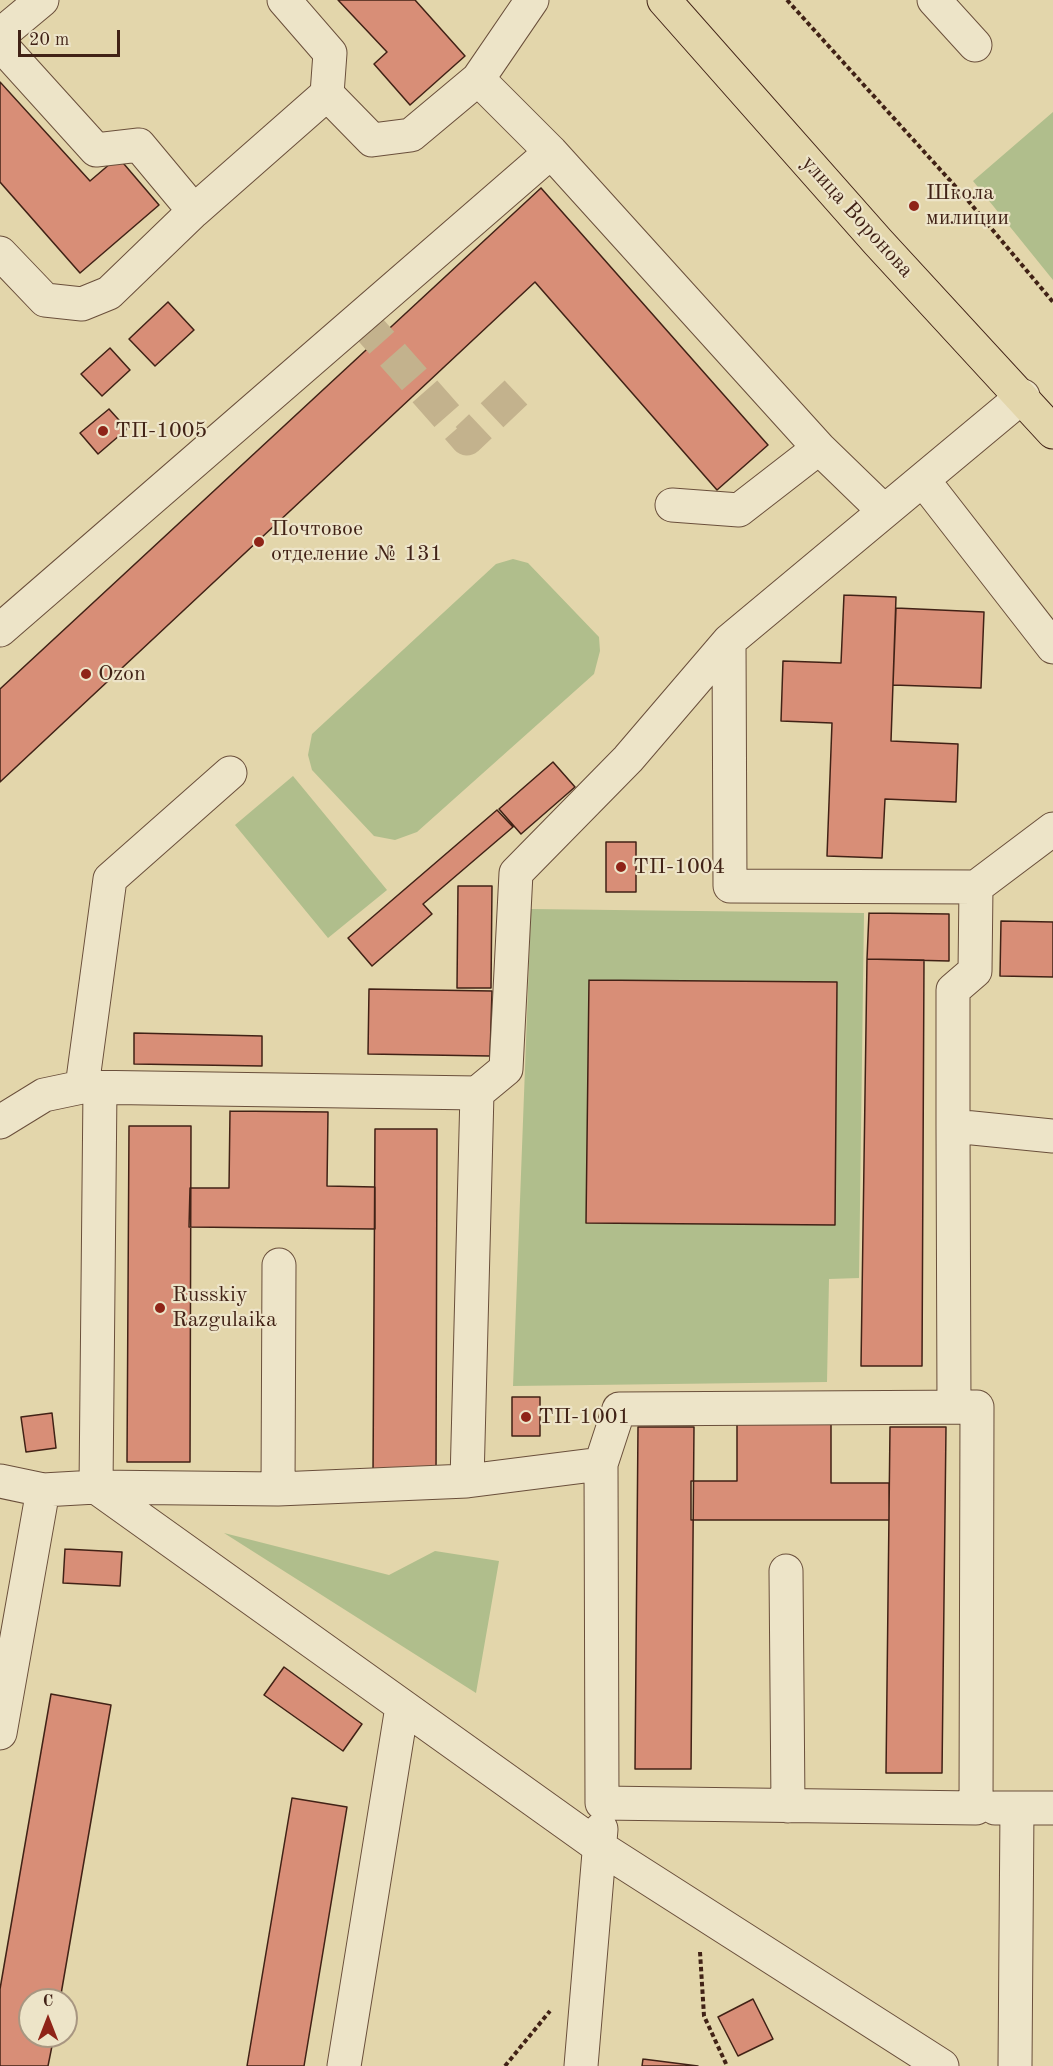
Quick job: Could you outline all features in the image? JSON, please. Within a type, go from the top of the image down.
[{"type":"main road","name":"улица Воронова","points":[[664,0],[878,242],[1023,396],[1053,432]]},
{"type":"lane","points":[[0,35],[42,0]]},
{"type":"lane","points":[[0,253],[45,300],[82,304],[108,293],[194,211],[327,93],[330,53],[284,0]]},
{"type":"lane","points":[[327,93],[372,140],[411,135],[478,79],[532,0]]},
{"type":"lane","points":[[934,0],[975,45]]},
{"type":"lane","points":[[0,44],[96,150],[139,145],[194,211]]},
{"type":"lane","points":[[478,79],[551,152],[819,448],[884,511]]},
{"type":"lane","points":[[0,630],[551,152]]},
{"type":"lane","points":[[0,1122],[45,1095],[91,1088],[477,1093],[506,1069],[516,873],[628,759],[729,641],[1023,396]]},
{"type":"lane","points":[[672,505],[739,510],[819,448]]},
{"type":"lane","points":[[923,480],[1053,647]]},
{"type":"lane","points":[[729,641],[729,886],[976,887],[1053,829]]},
{"type":"lane","points":[[96,1487],[91,1088],[110,879],[230,773]]},
{"type":"lane","points":[[954,1407],[953,990],[975,971],[976,887]]},
{"type":"lane","points":[[467,1481],[477,1093]]},
{"type":"lane","points":[[953,1126],[1053,1136]]},
{"type":"lane","points":[[278,1489],[279,1266]]},
{"type":"lane","points":[[581,2066],[602,1803],[600,1464],[619,1409],[977,1407],[976,1808]]},
{"type":"lane","points":[[0,1481],[43,1490],[96,1487],[278,1489],[467,1481],[600,1464]]},
{"type":"lane","points":[[96,1487],[600,1848],[942,2066]]},
{"type":"lane","points":[[0,1733],[43,1490]]},
{"type":"lane","points":[[786,1571],[788,1806]]},
{"type":"lane","points":[[344,2066],[402,1707]]},
{"type":"lane","points":[[602,1803],[1053,1808]]},
{"type":"lane","points":[[1015,2066],[1017,1808]]},
{"type":"path","points":[[787,0],[965,197],[1053,302]]},
{"type":"path","points":[[698,1910],[704,2016],[727,2066]]},
{"type":"path","points":[[505,2066],[555,2005]]},
{"type":"green space","points":[[1053,112],[1053,280],[973,181]]},
{"type":"green space","points":[[513,559],[528,563],[599,637],[600,651],[594,674],[417,832],[395,840],[374,836],[312,770],[308,755],[312,734],[496,564]]},
{"type":"green space","points":[[293,776],[387,890],[328,938],[235,825]]},
{"type":"green space","points":[[531,909],[864,913],[859,1278],[829,1279],[827,1382],[513,1386]]},
{"type":"green space","points":[[224,1533],[389,1575],[435,1551],[499,1561],[476,1693]]},
{"type":"building","points":[[338,0],[415,0],[465,56],[410,105],[374,64],[387,52]]},
{"type":"building","points":[[0,82],[90,181],[118,157],[159,205],[80,273],[0,182]]},
{"type":"building","points":[[541,188],[768,445],[717,490],[535,282],[0,782],[0,689]]},
{"type":"building","points":[[168,302],[194,330],[155,366],[129,339]]},
{"type":"building","points":[[110,348],[130,370],[102,396],[81,374]]},
{"type":"building","name":"ТП-1005","points":[[109,409],[127,429],[98,454],[80,433]]},
{"type":"building","points":[[844,595],[896,597],[891,741],[958,744],[956,802],[885,799],[882,858],[827,856],[832,723],[781,721],[783,661],[841,663]]},
{"type":"building","points":[[896,608],[984,612],[981,688],[893,685]]},
{"type":"building","points":[[553,762],[575,787],[521,834],[499,809]]},
{"type":"building","points":[[497,810],[513,827],[423,904],[432,914],[372,966],[348,938]]},
{"type":"building","name":"ТП-1004","points":[[606,842],[636,842],[636,892],[606,892]]},
{"type":"building","points":[[458,886],[492,886],[491,988],[457,988]]},
{"type":"building","points":[[869,913],[949,914],[949,961],[867,959]]},
{"type":"building","points":[[1001,921],[1053,922],[1053,977],[1000,976]]},
{"type":"building","points":[[867,959],[924,960],[922,1366],[861,1366]]},
{"type":"building","points":[[589,980],[837,982],[835,1225],[586,1223]]},
{"type":"building","points":[[369,989],[492,991],[490,1056],[368,1054]]},
{"type":"building","points":[[134,1033],[262,1036],[262,1066],[134,1064]]},
{"type":"building","points":[[230,1111],[328,1112],[327,1186],[375,1187],[375,1229],[189,1227],[190,1188],[229,1188]]},
{"type":"building","points":[[129,1126],[191,1126],[190,1462],[127,1462]]},
{"type":"building","points":[[375,1129],[437,1129],[436,1475],[373,1475]]},
{"type":"building","name":"ТП-1001","points":[[512,1397],[540,1397],[540,1436],[512,1436]]},
{"type":"building","points":[[52,1413],[56,1448],[26,1452],[21,1417]]},
{"type":"building","points":[[737,1419],[831,1419],[831,1483],[889,1483],[889,1520],[691,1520],[691,1481],[737,1481]]},
{"type":"building","points":[[638,1427],[694,1427],[691,1769],[635,1769]]},
{"type":"building","points":[[890,1427],[946,1427],[942,1773],[886,1773]]},
{"type":"building","points":[[65,1549],[122,1552],[120,1586],[63,1583]]},
{"type":"building","points":[[284,1667],[362,1724],[343,1751],[264,1695]]},
{"type":"building","points":[[51,1694],[111,1705],[62,1988],[18,1988],[18,2048],[52,2048],[48,2066],[0,2066],[0,1989]]},
{"type":"building","points":[[292,1798],[347,1807],[304,2066],[247,2066]]},
{"type":"building","points":[[753,1999],[773,2039],[738,2056],[718,2017]]},
{"type":"building","points":[[643,2059],[698,2066],[642,2066]]},
{"type":"tunnel","points":[[360,318],[467,439],[525,384]]},
{"type":"place","name":"Школа милиции","points":[[914,206]]},
{"type":"place","name":"ТП-1005","points":[[103,431]]},
{"type":"place","name":"Почтовое отделение № 131","points":[[259,542]]},
{"type":"place","name":"Ozon","points":[[86,674]]},
{"type":"place","name":"ТП-1004","points":[[621,867]]},
{"type":"place","name":"Russkiy Razgulaika","points":[[160,1308]]},
{"type":"place","name":"ТП-1001","points":[[526,1417]]}]
